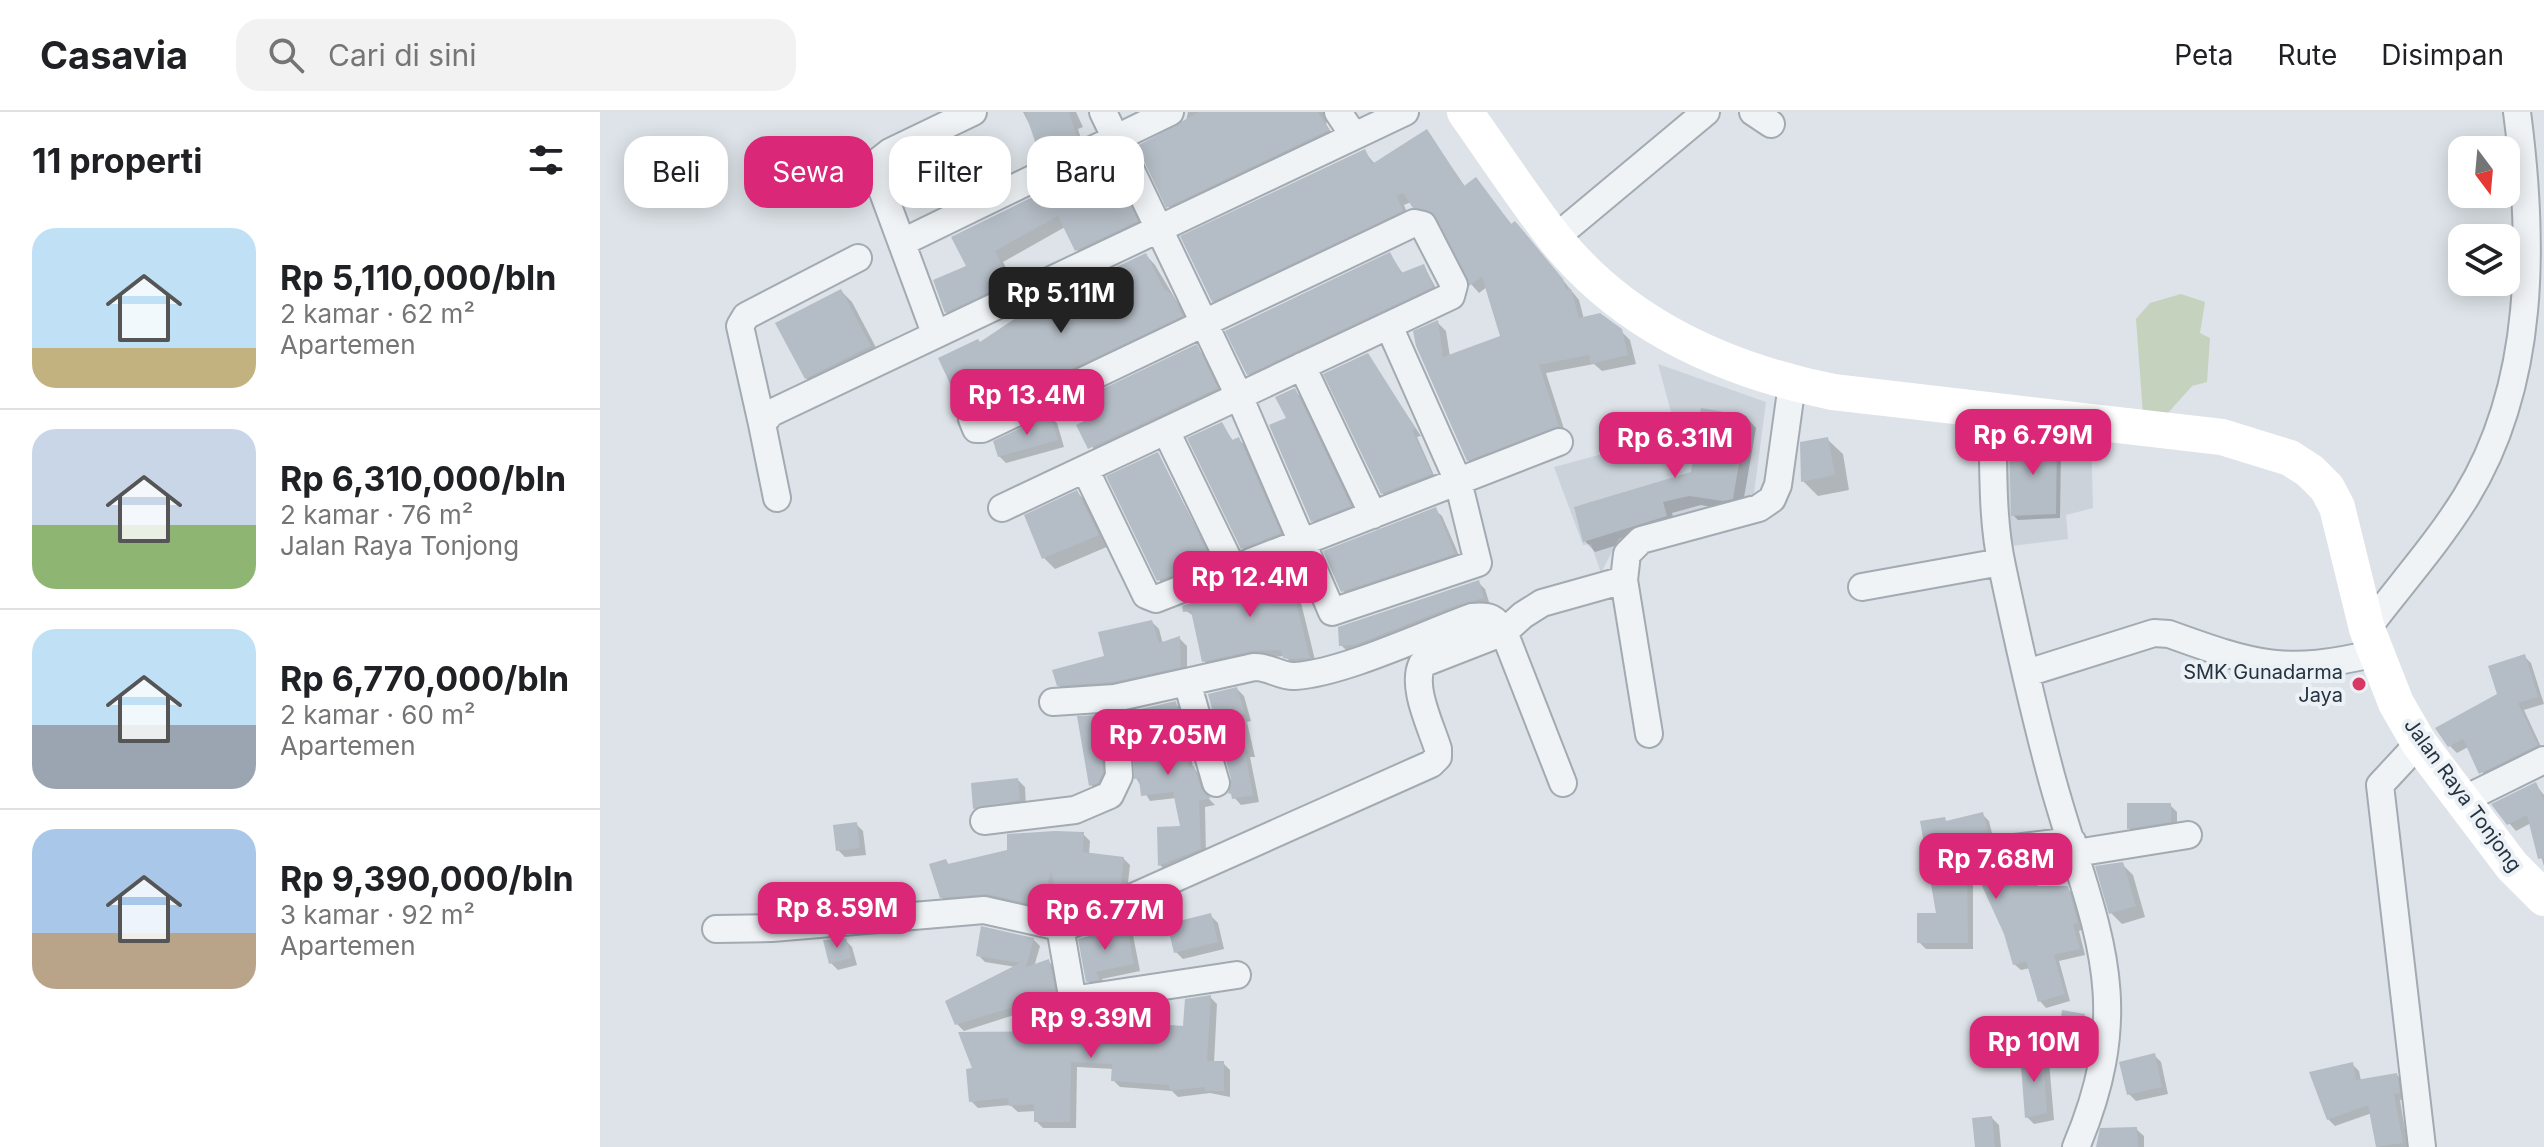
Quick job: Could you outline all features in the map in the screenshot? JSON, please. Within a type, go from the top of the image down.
[{"type":"main road","name":"Jalan Raya Tonjong","points":[[1465,112],[1555,238],[1601,285],[1657,330],[1707,354],[1792,384],[1833,392],[2222,437],[2290,458],[2310,471],[2327,488],[2337,507],[2371,641],[2396,703],[2419,743],[2512,866],[2544,898]]},
{"type":"street","points":[[935,333],[877,176],[876,163],[890,152],[973,112]]},
{"type":"street","points":[[1103,112],[1114,136]]},
{"type":"street","points":[[1119,136],[1170,112]]},
{"type":"street","points":[[1338,112],[1354,136]]},
{"type":"street","points":[[762,424],[771,413],[935,333],[1405,112]]},
{"type":"street","points":[[1555,238],[1706,112]]},
{"type":"street","points":[[2027,673],[2154,633],[2169,634],[2257,664],[2317,666],[2371,641],[2465,498],[2492,448],[2509,402],[2521,348],[2526,284],[2525,205],[2517,112]]},
{"type":"street","points":[[903,242],[1027,181]]},
{"type":"street","points":[[1144,199],[1239,396],[1300,544],[1332,612],[1475,566],[1479,558],[1458,481],[1389,326]]},
{"type":"street","points":[[972,419],[976,429],[982,429],[1419,223],[1454,291],[1389,326],[1002,508]]},
{"type":"street","points":[[777,498],[740,326],[746,316],[858,258]]},
{"type":"street","points":[[1302,366],[1373,515]]},
{"type":"street","points":[[1649,734],[1624,580],[1627,554],[1641,540],[1759,508],[1772,499],[1778,485],[1792,384]]},
{"type":"street","points":[[1992,410],[1995,521],[2001,562],[2053,779],[2103,949],[2110,1019],[2104,1065],[2093,1107],[2076,1147]]},
{"type":"street","points":[[1166,431],[1233,569]]},
{"type":"street","points":[[1085,469],[1150,599],[1300,544],[1559,442]]},
{"type":"street","points":[[1862,587],[2001,562]]},
{"type":"street","points":[[716,929],[772,928],[984,910],[1060,927],[1092,916],[1431,764],[1438,757],[1438,749],[1419,685],[1417,674],[1422,664],[1504,632],[1542,603],[1624,580]]},
{"type":"street","points":[[1053,702],[1115,698],[1254,667],[1268,666],[1292,677],[1328,669],[1472,617],[1495,618],[1504,632],[1563,783]]},
{"type":"street","points":[[1187,682],[1216,783]]},
{"type":"street","points":[[984,821],[1075,810],[1110,795],[1119,776],[1115,698]]},
{"type":"street","points":[[2419,743],[2380,785],[2422,1147]]},
{"type":"street","points":[[2463,800],[2544,760]]},
{"type":"street","points":[[2015,848],[2074,847],[2188,835]]},
{"type":"street","points":[[1060,927],[1071,990],[1078,999],[1237,975]]},
{"type":"shaded area","points":[[1658,364],[1766,402],[1753,501],[1619,538],[1601,573],[1591,544],[1583,545],[1554,467],[1677,434]]},
{"type":"shaded area","points":[[1998,421],[2091,432],[2093,508],[2066,515],[2068,539],[2003,547]]},
{"type":"green space","points":[[2181,294],[2205,302],[2200,333],[2210,338],[2207,382],[2192,386],[2167,414],[2143,414],[2136,319],[2150,303]]},
{"type":"building","points":[[1025,112],[1069,112],[1077,136],[1033,136]]},
{"type":"building","points":[[1199,112],[1318,112],[1329,130],[1166,208],[1144,161],[1144,142]]},
{"type":"building","points":[[1427,129],[1464,186],[1476,177],[1511,224],[1515,221],[1563,279],[1566,290],[1571,289],[1579,318],[1600,313],[1622,329],[1628,355],[1591,364],[1589,355],[1539,365],[1559,426],[1467,461],[1416,346],[1413,331],[1438,320],[1443,357],[1500,336],[1482,277],[1469,286],[1433,213],[1413,208],[1403,193],[1397,196],[1403,211],[1212,302],[1180,236],[1365,149],[1372,164]]},
{"type":"building","points":[[1027,200],[1027,208],[1132,208],[1138,221],[1075,251],[1058,216],[995,251],[1010,282],[945,313],[933,280],[966,266],[951,237]]},
{"type":"building","points":[[1390,252],[1401,273],[1424,264],[1433,287],[1247,375],[1225,331]]},
{"type":"building","points":[[1146,253],[1164,289],[1173,295],[1183,316],[985,410],[974,403],[961,407],[938,358],[978,339],[980,342],[1032,307]]},
{"type":"building","points":[[841,289],[871,346],[805,379],[775,323]]},
{"type":"building","points":[[1197,344],[1218,388],[1088,449],[1076,425],[1103,412],[1094,393]]},
{"type":"building","points":[[1368,353],[1416,429],[1412,430],[1432,474],[1381,494],[1323,374]]},
{"type":"building","points":[[1295,388],[1351,506],[1311,522],[1269,425],[1286,418],[1275,397]]},
{"type":"building","points":[[1701,408],[1747,416],[1733,499],[1723,501],[1689,496],[1663,502],[1667,516],[1583,542],[1574,507],[1691,472]]},
{"type":"building","points":[[1050,414],[1058,440],[998,457],[993,441]]},
{"type":"building","points":[[1222,422],[1232,440],[1239,437],[1281,533],[1241,549],[1187,438]]},
{"type":"building","points":[[2009,433],[2029,437],[2030,442],[2057,442],[2056,514],[2011,516]]},
{"type":"building","points":[[1828,437],[1835,475],[1801,482],[1800,442]]},
{"type":"building","points":[[1158,452],[1211,560],[1157,581],[1106,476]]},
{"type":"building","points":[[1077,490],[1099,535],[1042,559],[1024,515]]},
{"type":"building","points":[[1436,507],[1455,554],[1341,592],[1323,551]]},
{"type":"building","points":[[1287,565],[1310,658],[1283,658],[1281,650],[1251,651],[1202,662],[1191,611],[1183,612],[1182,606]]},
{"type":"building","points":[[1479,580],[1484,598],[1451,607],[1355,645],[1339,646],[1338,627]]},
{"type":"building","points":[[1152,620],[1159,643],[1180,636],[1181,667],[1113,682],[1057,686],[1052,670],[1104,656],[1098,632]]},
{"type":"building","points":[[2525,654],[2538,697],[2518,703],[2538,745],[2479,774],[2463,739],[2448,747],[2435,728],[2497,694],[2488,666]]},
{"type":"building","points":[[1237,687],[1245,714],[1241,715],[1249,750],[1245,751],[1253,795],[1232,799],[1231,793],[1228,794],[1231,779],[1208,694]]},
{"type":"building","points":[[1176,701],[1189,767],[1194,766],[1201,788],[1211,798],[1199,801],[1201,849],[1158,866],[1157,827],[1180,826],[1173,792],[1141,796],[1139,778],[1134,779],[1132,711]]},
{"type":"building","points":[[1100,715],[1103,773],[1098,783],[1089,786],[1077,716]]},
{"type":"building","points":[[1018,778],[1020,800],[973,809],[971,783]]},
{"type":"building","points":[[2536,782],[2544,800],[2544,858],[2538,859],[2527,815],[2507,825],[2491,804]]},
{"type":"building","points":[[2127,803],[2171,803],[2171,822],[2127,829]]},
{"type":"building","points":[[1983,812],[1995,860],[2028,863],[2034,886],[2068,886],[2078,923],[2073,924],[2080,949],[2054,955],[2065,994],[2038,1002],[2026,961],[2013,965],[2004,934],[1967,853],[1968,943],[1917,943],[1917,913],[1936,913],[1920,821],[1945,817],[1946,821]]},
{"type":"building","points":[[857,822],[860,848],[836,851],[833,825]]},
{"type":"building","points":[[1084,832],[1083,852],[1124,857],[1121,885],[1102,893],[1086,892],[1086,900],[1065,910],[1059,909],[1051,871],[1042,907],[987,894],[940,898],[929,864],[946,859],[948,864],[1007,850],[1007,834]]},
{"type":"building","points":[[2123,862],[2136,906],[2109,914],[2095,866]]},
{"type":"building","points":[[1211,913],[1218,942],[1174,953],[1167,924]]},
{"type":"building","points":[[981,926],[1034,938],[1026,967],[1049,959],[1056,994],[955,1025],[945,1001],[1020,963],[976,956]]},
{"type":"building","points":[[1127,926],[1134,964],[1096,972],[1099,980],[1086,982],[1078,939]]},
{"type":"building","points":[[846,938],[851,958],[829,964],[823,940]]},
{"type":"building","points":[[1211,995],[1207,1061],[1224,1061],[1224,1091],[1205,1091],[1205,1087],[1170,1091],[1169,1085],[1111,1081],[1112,1064],[1071,1062],[1070,1122],[1034,1122],[1034,1104],[1009,1106],[1008,1098],[969,1102],[966,1069],[972,1068],[958,1032],[1101,1031],[1104,1011],[1123,1008],[1121,1021],[1183,1026],[1185,999]]},
{"type":"building","points":[[2062,1010],[2085,1014],[2080,1046],[2058,1043]]},
{"type":"building","points":[[2043,1052],[2047,1113],[2025,1118],[2020,1053]]},
{"type":"building","points":[[2155,1053],[2162,1087],[2127,1095],[2119,1062]]},
{"type":"building","points":[[2353,1062],[2356,1080],[2397,1073],[2400,1093],[2394,1094],[2403,1143],[2376,1147],[2368,1105],[2327,1120],[2309,1072]]},
{"type":"building","points":[[1992,1116],[1995,1147],[1975,1147],[1972,1118]]},
{"type":"building","points":[[2137,1127],[2138,1147],[2096,1147],[2100,1128]]},
{"type":"place","name":"SMK Gunadarma Jaya","points":[[2359,684]]}]
